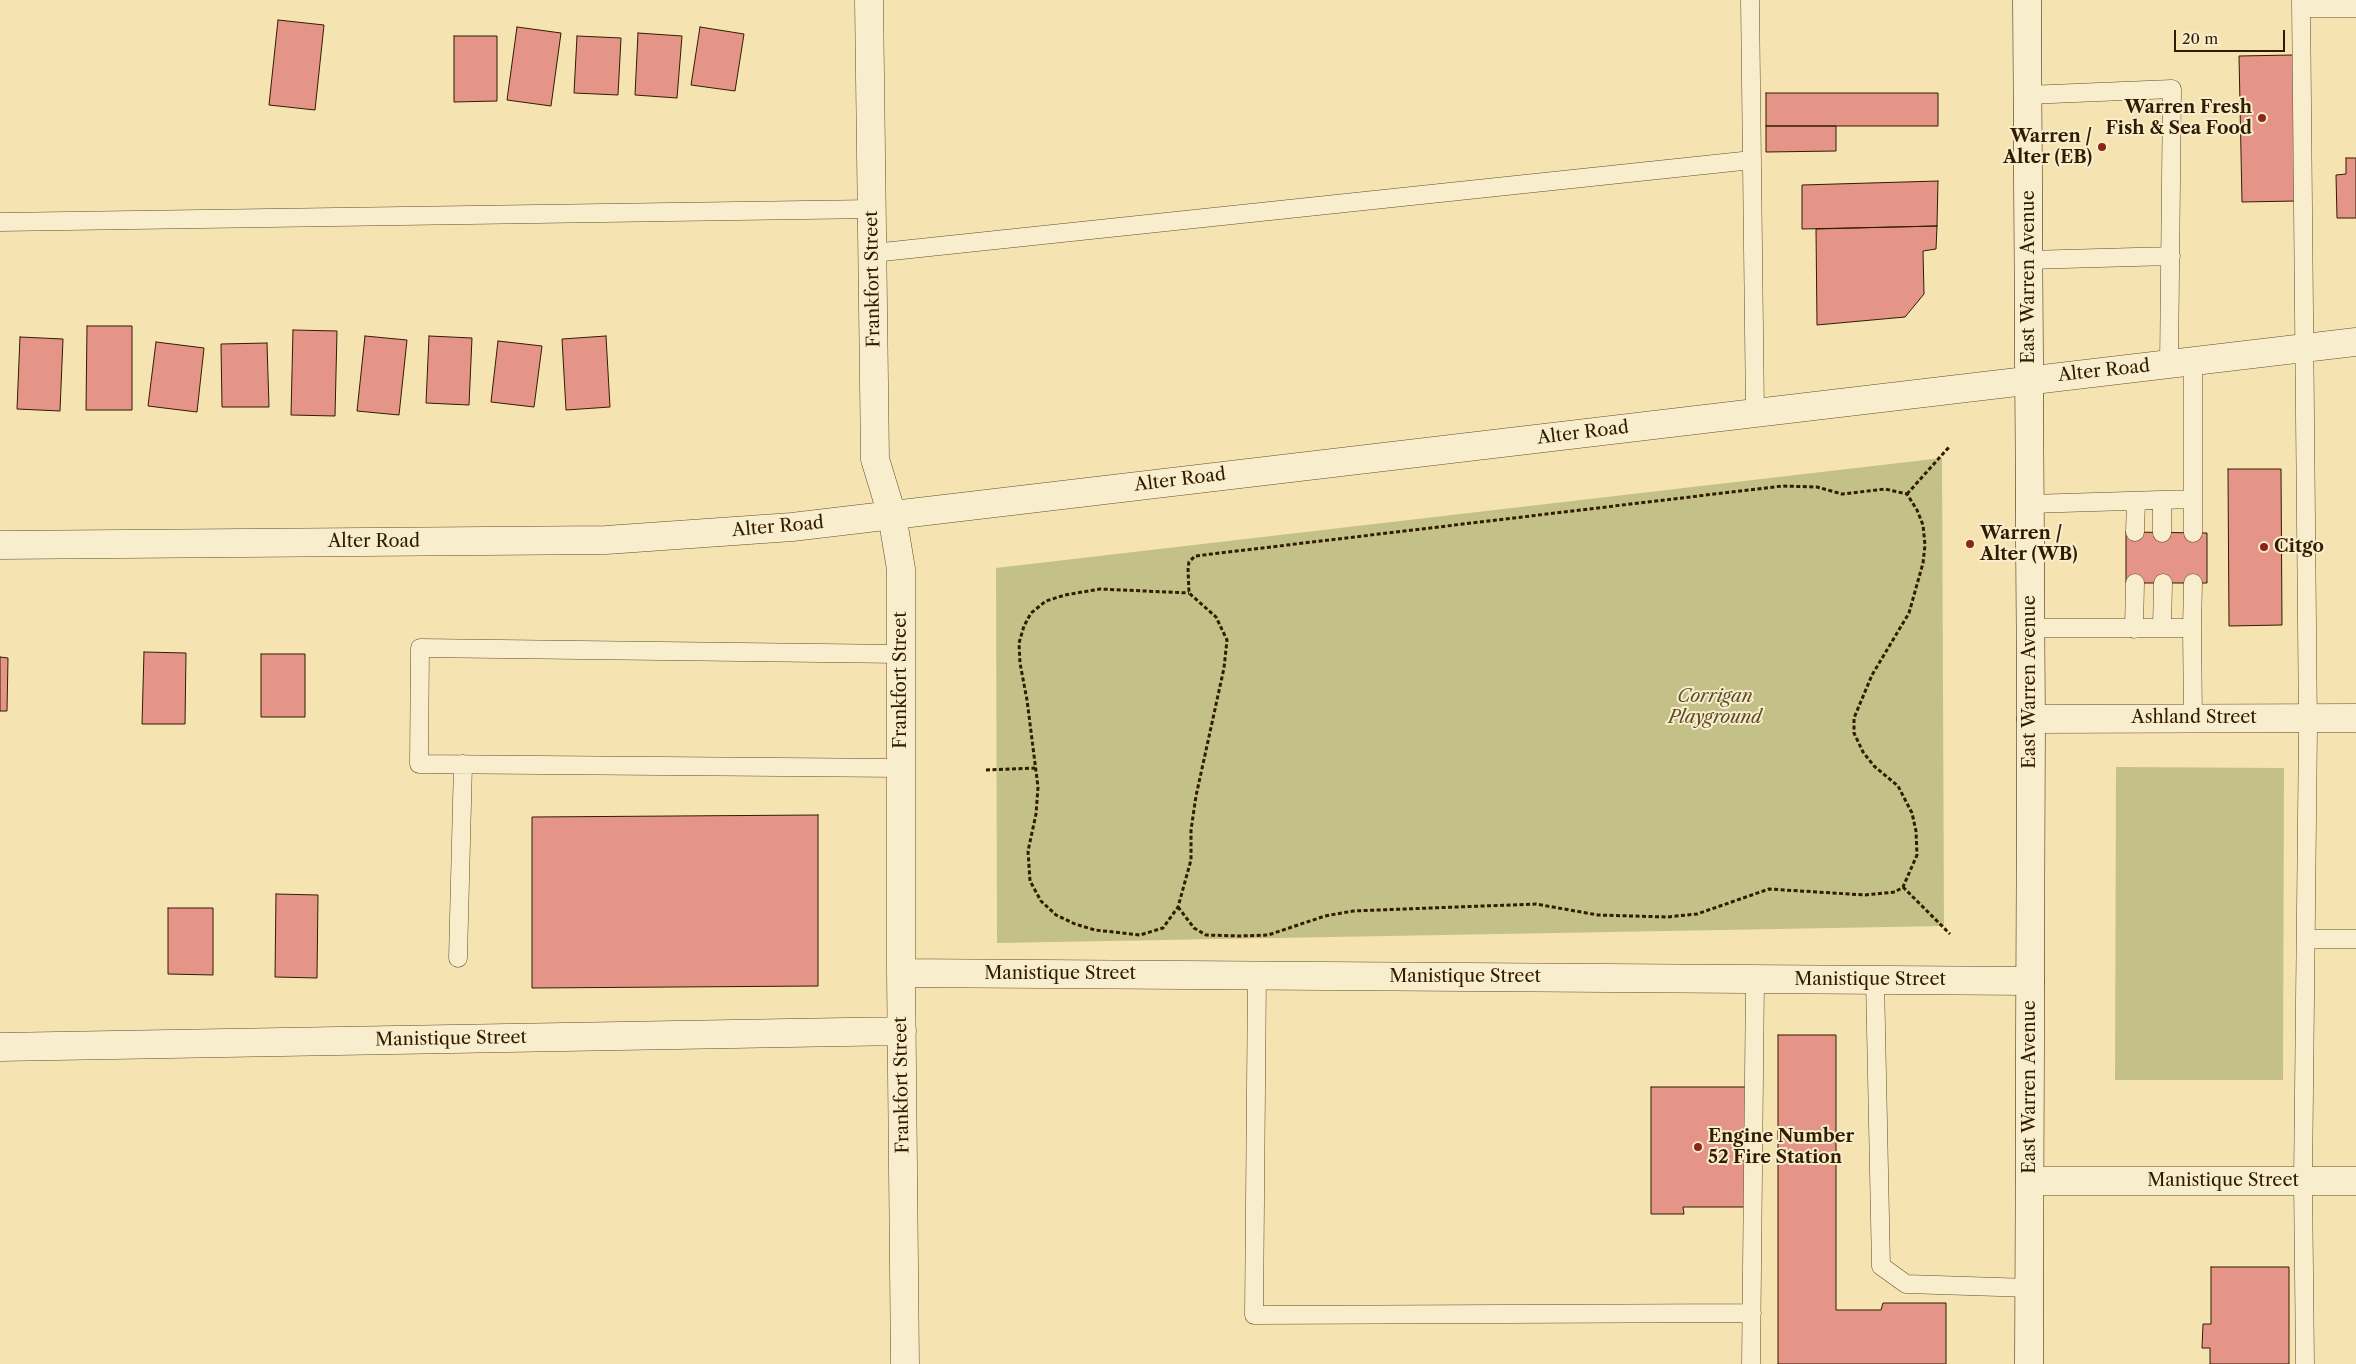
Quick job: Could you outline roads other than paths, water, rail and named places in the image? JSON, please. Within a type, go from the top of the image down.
[{"type":"street","name":"Frankfort Street","points":[[869,0],[875,459],[892,515],[901,569],[901,973],[905,1364]]},
{"type":"street","name":"East Warren Avenue","points":[[2027,0],[2031,719],[2030,1364]]},
{"type":"street","name":"Alter Road","points":[[0,545],[606,540],[792,527],[2356,342]]},
{"type":"street","name":"Ashland Street","points":[[2031,719],[2356,718]]},
{"type":"street","name":"Manistique Street","points":[[901,973],[2030,981]]},
{"type":"street","name":"Manistique Street","points":[[0,1047],[902,1031]]},
{"type":"street","name":"Manistique Street","points":[[2030,1181],[2356,1181]]},
{"type":"lane","points":[[1750,0],[1755,412]]},
{"type":"lane","points":[[2305,1364],[2303,1181],[2308,718],[2301,4],[2356,8]]},
{"type":"lane","points":[[2027,95],[2172,89],[2170,256],[2193,499],[2193,533]]},
{"type":"lane","points":[[872,253],[1752,160]]},
{"type":"lane","points":[[0,222],[872,209]]},
{"type":"lane","points":[[2028,260],[2170,256]]},
{"type":"lane","points":[[2030,504],[2193,499]]},
{"type":"lane","points":[[2162,500],[2162,533]]},
{"type":"lane","points":[[2135,532],[2136,501]]},
{"type":"lane","points":[[2134,629],[2135,583]]},
{"type":"lane","points":[[2162,628],[2163,583]]},
{"type":"lane","points":[[2193,583],[2193,719]]},
{"type":"lane","points":[[2030,628],[2192,628]]},
{"type":"lane","points":[[901,654],[420,648],[419,764],[901,768]]},
{"type":"lane","points":[[458,958],[463,764]]},
{"type":"lane","points":[[2306,939],[2356,939]]},
{"type":"lane","points":[[1258,975],[1254,1315],[1752,1313]]},
{"type":"lane","points":[[1751,1364],[1755,979]]},
{"type":"lane","points":[[1875,980],[1881,1266],[1906,1284],[2030,1288]]},
{"type":"place","name":"Warren Fresh Fish & Sea Food","points":[[2262,118]]},
{"type":"place","name":"Warren / Alter (EB)","points":[[2102,147]]},
{"type":"place","name":"Warren / Alter (WB)","points":[[1970,544]]},
{"type":"place","name":"Citgo","points":[[2264,547]]},
{"type":"place","name":"Engine Number 52 Fire Station","points":[[1698,1147]]},
{"type":"park label","name":"Corrigan Playground","points":[[1715,708]]}]
